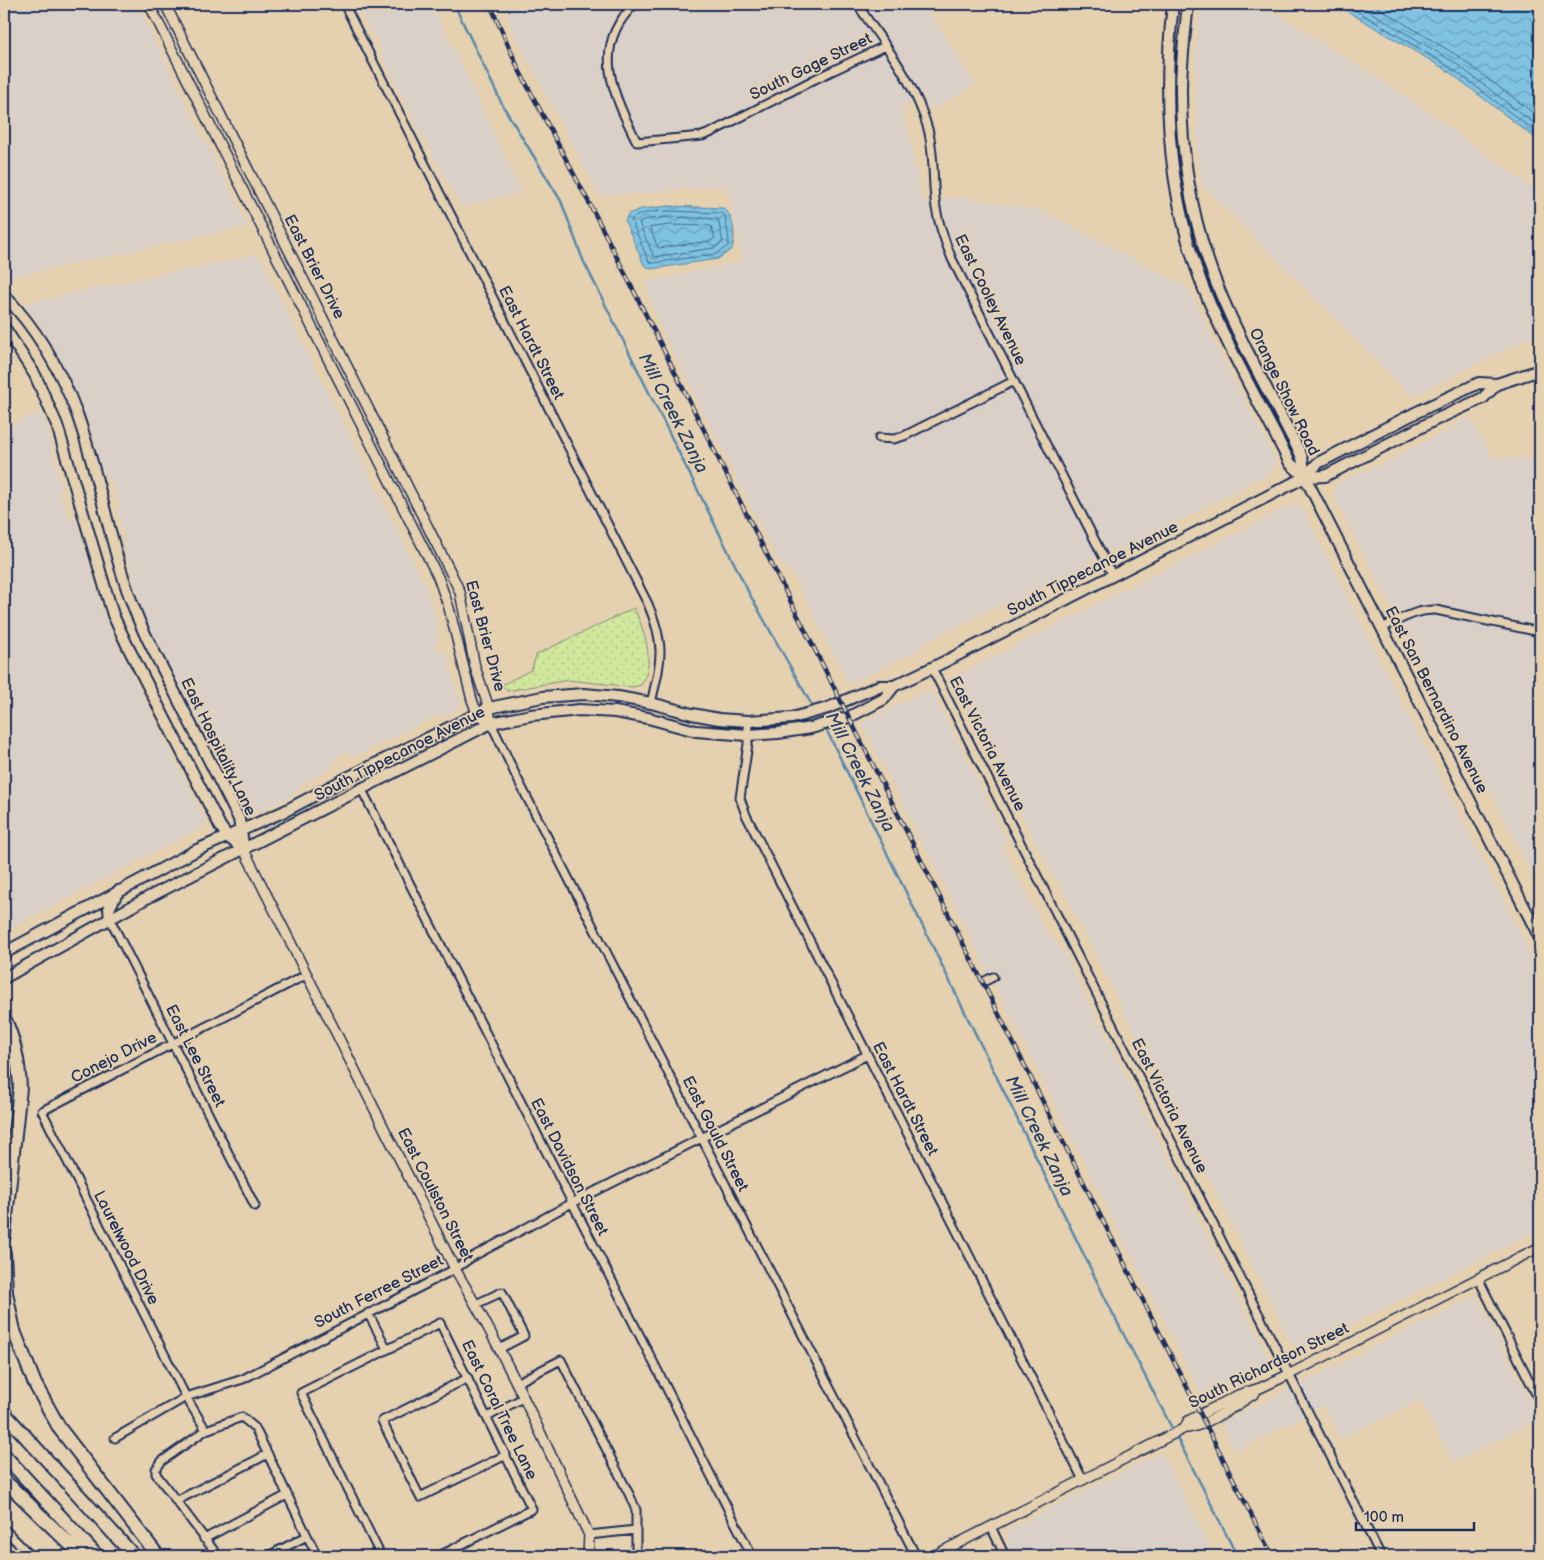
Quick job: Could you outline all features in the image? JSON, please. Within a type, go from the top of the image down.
[{"type":"highway","points":[[4,1018],[14,1043],[19,1067],[20,1088],[4,1235]]},
{"type":"highway","points":[[4,1253],[6,1293],[14,1331],[35,1384],[60,1429],[158,1556]]},
{"type":"highway","points":[[4,1413],[134,1556]]},
{"type":"highway","points":[[4,1455],[97,1556]]},
{"type":"highway","points":[[4,1480],[82,1556]]},
{"type":"main road","name":"Orange Show Road","points":[[1174,4],[1167,76],[1168,122],[1172,161],[1184,228],[1196,267],[1223,332],[1290,463],[1305,477]]},
{"type":"main road","name":"Orange Show Road","points":[[1188,4],[1182,76],[1182,130],[1192,200],[1206,252],[1225,303],[1302,457],[1305,477]]},
{"type":"main road","points":[[1167,76],[1182,76]]},
{"type":"main road","name":"East Hospitality Lane","points":[[4,294],[41,343],[68,391],[85,438],[122,573],[134,609],[239,819],[244,850]]},
{"type":"main road","name":"East Hospitality Lane","points":[[4,327],[35,375],[58,424],[113,615],[220,826],[227,836],[244,850]]},
{"type":"main road","name":"South Tippecanoe Avenue","points":[[4,953],[118,891],[227,836],[285,810],[490,708],[542,697],[584,694],[618,697],[651,703],[719,719],[748,721],[799,716],[828,708],[879,686],[894,686],[1305,477],[1318,463],[1417,412],[1479,383],[1497,384],[1540,370]]},
{"type":"main road","name":"South Tippecanoe Avenue","points":[[1305,477],[1325,476],[1483,398],[1497,384]]},
{"type":"main road","name":"East San Bernardino Avenue","points":[[1305,477],[1540,938]]},
{"type":"main road","name":"South Tippecanoe Avenue","points":[[4,978],[147,898],[491,723],[531,715],[579,710],[615,712],[648,718],[696,731],[748,735],[811,728],[834,722],[884,699],[894,686]]},
{"type":"main road","points":[[648,718],[651,703]]},
{"type":"main road","points":[[110,919],[109,909],[118,891]]},
{"type":"street","name":"East Brier Drive","points":[[149,4],[438,577],[477,713],[491,723]]},
{"type":"street","name":"East Brier Drive","points":[[165,4],[460,592],[475,667],[490,708],[491,723]]},
{"type":"street","name":"East Hardt Street","points":[[344,4],[648,604],[657,625],[661,647],[660,668],[651,703]]},
{"type":"street","name":"South Gage Street","points":[[634,4],[627,11],[613,34],[609,66],[613,90],[637,142],[702,136],[885,46]]},
{"type":"street","name":"East Cooley Avenue","points":[[857,4],[905,74],[923,113],[932,150],[936,208],[945,242],[1113,576]]},
{"type":"street","points":[[879,438],[894,439],[904,436],[1014,381]]},
{"type":"street","points":[[1382,628],[1412,614],[1436,610],[1540,632]]},
{"type":"street","name":"East Victoria Avenue","points":[[932,668],[1381,1556]]},
{"type":"street","name":"East Hardt Street","points":[[748,721],[740,798],[744,812],[1082,1480]]},
{"type":"street","name":"East Gould Street","points":[[491,723],[916,1556]]},
{"type":"street","name":"East Davidson Street","points":[[362,790],[752,1556]]},
{"type":"street","name":"East Coulston Street","points":[[244,850],[456,1269],[516,1383],[589,1535],[588,1556]]},
{"type":"street","name":"East Lee Street","points":[[110,919],[254,1206]]},
{"type":"street","name":"Conejo Drive","points":[[42,1111],[306,975]]},
{"type":"street","name":"South Ferree Street","points":[[115,1438],[186,1397],[243,1379],[456,1269],[481,1253],[572,1203],[867,1055]]},
{"type":"street","name":"Laurelwood Drive","points":[[42,1111],[186,1397],[206,1430]]},
{"type":"street","name":"South Richardson Street","points":[[933,1556],[1164,1438],[1185,1428],[1191,1429],[1234,1406],[1260,1388],[1540,1247]]},
{"type":"street","points":[[1478,1278],[1540,1402]]},
{"type":"street","points":[[476,1304],[502,1292],[524,1336],[499,1349]]},
{"type":"street","points":[[368,1314],[387,1349],[301,1393],[381,1556]]},
{"type":"street","name":"East Coral Tree Lane","points":[[387,1349],[440,1323],[532,1509],[439,1556]]},
{"type":"street","points":[[516,1383],[561,1360],[636,1510],[636,1556]]},
{"type":"street","points":[[468,1378],[382,1421],[420,1497],[506,1455]]},
{"type":"street","points":[[487,1417],[523,1398]]},
{"type":"street","points":[[218,1556],[156,1474],[156,1469],[162,1461],[206,1430],[242,1416],[255,1428],[317,1556]]},
{"type":"street","points":[[176,1501],[268,1454]]},
{"type":"street","points":[[204,1539],[287,1495]]},
{"type":"street","points":[[991,1527],[1005,1556]]},
{"type":"street","points":[[4,1529],[31,1556]]},
{"type":"street","points":[[589,1535],[636,1530]]},
{"type":"street","points":[[268,1556],[307,1536]]},
{"type":"shaded area","points":[[4,4],[136,4],[248,226],[4,279]]},
{"type":"shaded area","points":[[356,4],[432,4],[523,193],[461,207],[417,126],[378,48],[379,44],[374,34],[371,34]]},
{"type":"shaded area","points":[[503,4],[924,4],[976,84],[937,108],[902,104],[923,200],[964,197],[1044,211],[1189,288],[1216,346],[1276,460],[1272,472],[1119,552],[1111,549],[1090,561],[1088,565],[1013,605],[1001,604],[931,640],[916,652],[849,684],[791,571],[779,562],[657,320],[645,282],[743,261],[726,186],[599,196],[512,30]]},
{"type":"shaded area","points":[[1201,4],[1263,4],[1415,102],[1540,193],[1540,332],[1412,397],[1202,185],[1197,149],[1195,53]]},
{"type":"shaded area","points":[[258,254],[427,588],[439,631],[436,650],[448,654],[452,675],[461,703],[457,710],[447,715],[434,717],[357,756],[352,756],[347,752],[335,759],[332,768],[307,781],[291,796],[253,814],[243,809],[143,613],[123,544],[123,533],[117,511],[120,504],[109,478],[104,475],[89,423],[67,372],[47,336],[24,304]]},
{"type":"shaded area","points":[[40,411],[48,428],[55,464],[61,482],[59,494],[70,518],[77,520],[100,602],[114,638],[206,822],[205,826],[4,932],[4,429]]},
{"type":"shaded area","points":[[1470,417],[1491,456],[1540,460],[1540,890],[1488,788],[1462,748],[1403,632],[1394,607],[1390,606],[1333,495],[1336,483],[1384,463]]},
{"type":"shaded area","points":[[1293,504],[1303,509],[1540,971],[1540,1229],[1302,1350],[1292,1344],[1056,877],[1052,875],[955,685],[961,673]]},
{"type":"shaded area","points":[[925,691],[933,693],[960,745],[1008,842],[1002,846],[1044,928],[1063,951],[1272,1364],[1202,1396],[862,725],[864,721]]},
{"type":"shaded area","points":[[1476,1295],[1539,1419],[1453,1463],[1420,1400],[1341,1439],[1324,1406],[1235,1452],[1221,1423]]},
{"type":"shaded area","points":[[1162,1452],[1215,1556],[1014,1556],[1006,1539],[1009,1529]]},
{"type":"green space","points":[[634,608],[645,636],[648,657],[648,667],[641,685],[633,687],[568,680],[507,691],[502,685],[531,670],[537,654]]},
{"type":"water","points":[[1335,4],[1540,4],[1540,142],[1448,71]]},
{"type":"water","points":[[669,206],[724,208],[730,217],[733,227],[734,239],[732,249],[718,259],[651,269],[644,265],[625,221],[628,214],[641,209]]},
{"type":"waterway","name":"Mill Creek Zanja","points":[[454,4],[503,106],[561,201],[583,260],[749,593],[814,709]]},
{"type":"waterway","name":"Mill Creek Zanja","points":[[825,727],[1110,1308],[1237,1556]]},
{"type":"railway","points":[[490,4],[519,70],[597,218],[1272,1556]]}]
